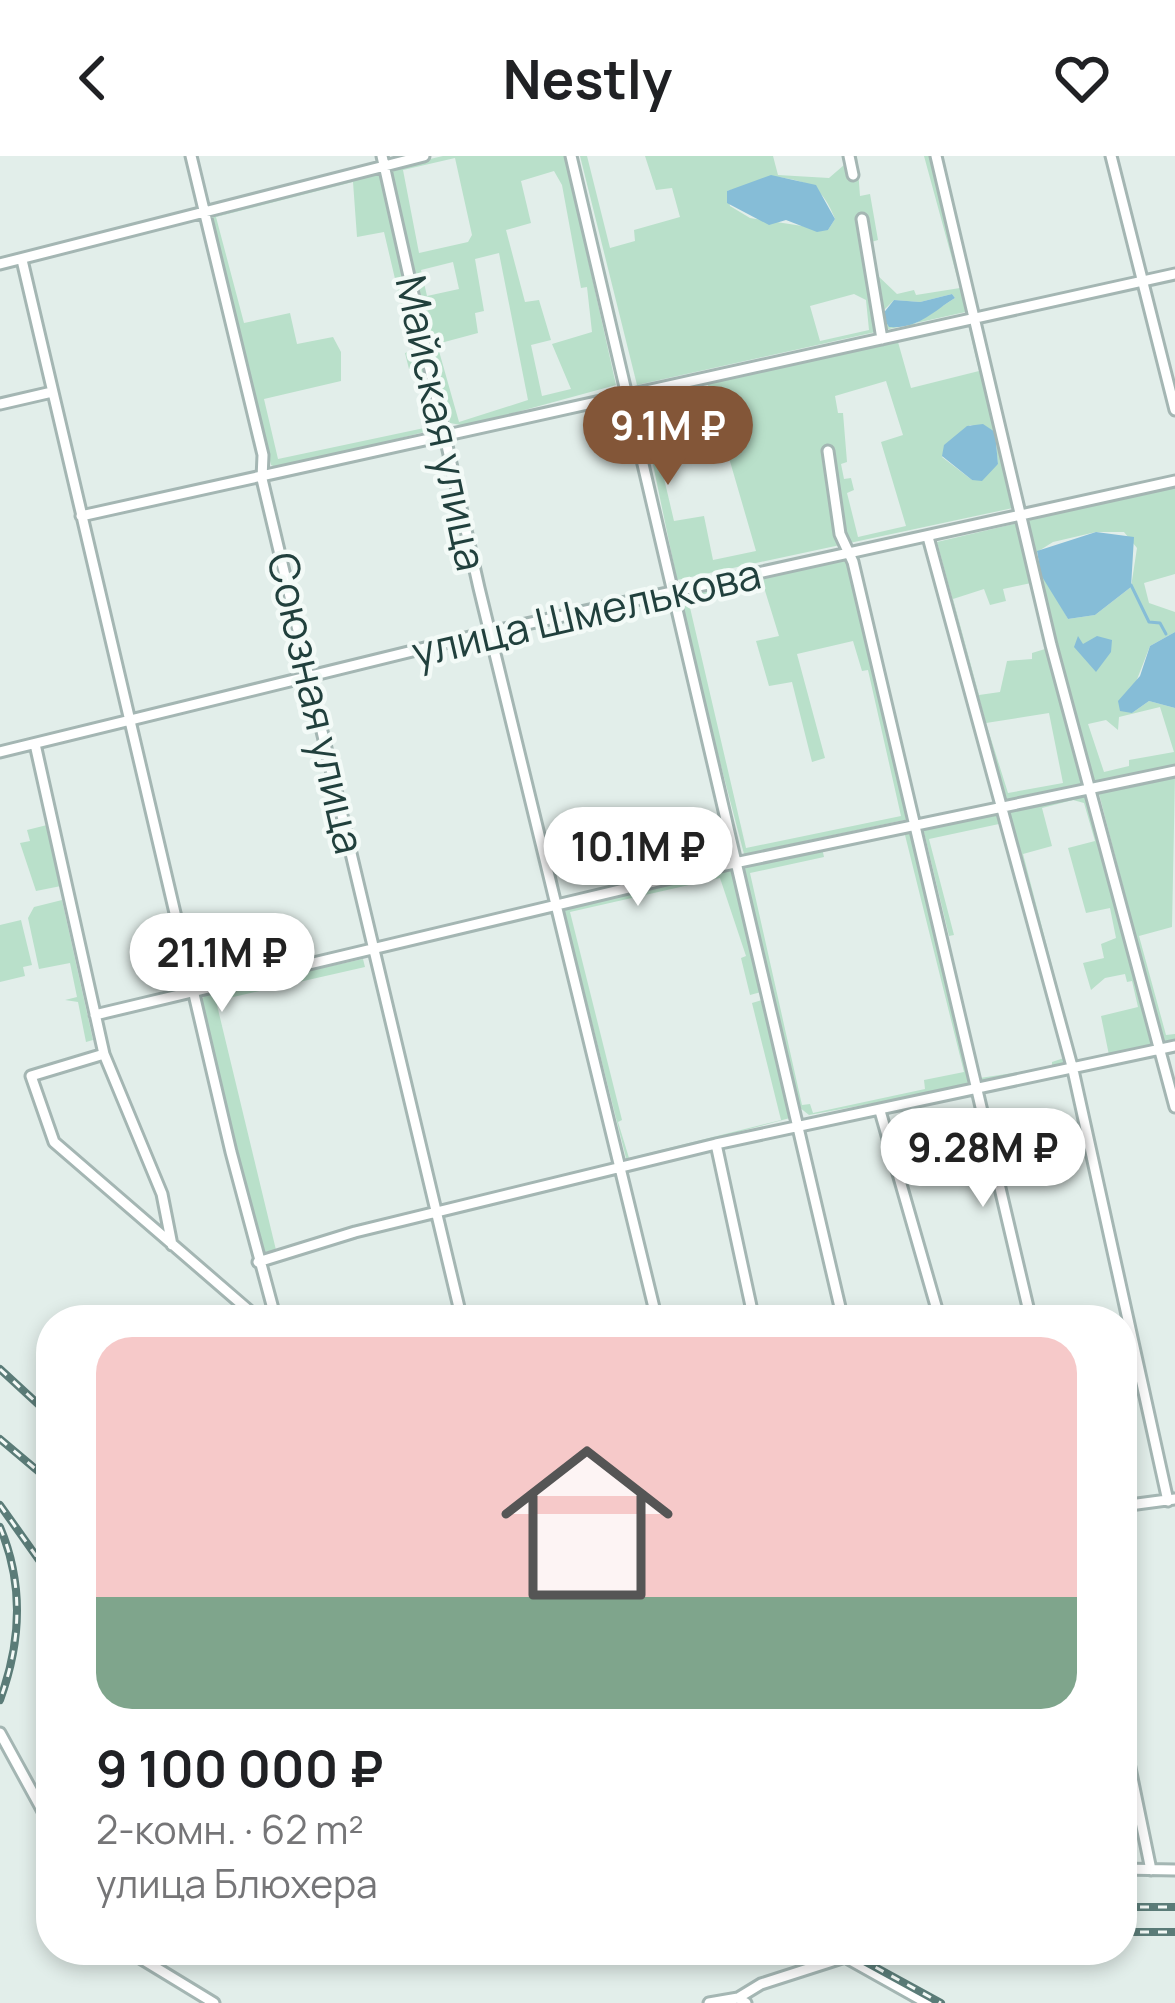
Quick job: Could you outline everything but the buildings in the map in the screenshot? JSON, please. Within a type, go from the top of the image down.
[{"type":"street","name":"Союзная улица","points":[[191,156],[263,455],[262,479],[459,1305]]},
{"type":"street","points":[[0,264],[383,161],[424,156]]},
{"type":"street","points":[[571,156],[839,1305]]},
{"type":"street","points":[[849,156],[853,175]]},
{"type":"street","points":[[937,156],[1022,517],[1175,1107]]},
{"type":"street","points":[[1111,156],[1175,410]]},
{"type":"street","name":"Майская улица","points":[[383,161],[490,632],[653,1305]]},
{"type":"street","points":[[862,218],[882,339]]},
{"type":"street","points":[[22,260],[271,1305]]},
{"type":"street","points":[[81,516],[1175,274]]},
{"type":"street","points":[[0,404],[52,392]]},
{"type":"street","points":[[829,451],[846,554],[853,562],[918,825],[1027,1305]]},
{"type":"street","name":"улица Шмелькова","points":[[0,752],[490,632],[1175,482]]},
{"type":"street","points":[[928,537],[1073,1070],[1127,1305]]},
{"type":"street","points":[[34,744],[104,1054],[162,1194],[172,1245]]},
{"type":"street","points":[[94,1015],[735,864],[1175,771]]},
{"type":"street","points":[[258,1262],[716,1144],[1175,1046]]},
{"type":"street","points":[[104,1054],[31,1076],[57,1145],[242,1305]]},
{"type":"street","points":[[880,1111],[936,1305]]},
{"type":"street","points":[[716,1144],[751,1305]]},
{"type":"street","points":[[1137,1351],[1171,1500],[1137,1504]]},
{"type":"street","points":[[0,1733],[36,1799]]},
{"type":"street","points":[[1137,1802],[1151,1870]]},
{"type":"street","points":[[1137,1870],[1175,1870]]},
{"type":"street","points":[[152,1965],[214,2003]]},
{"type":"street","points":[[709,2003],[742,2001],[761,1984],[820,1965]]},
{"type":"street","points":[[859,1965],[927,2003]]},
{"type":"green space","points":[[443,156],[565,156],[616,385],[466,426],[450,423],[391,168]],"holes":[[[455,158],[472,235],[468,242],[419,253],[403,170]],[[554,171],[562,185],[581,288],[587,287],[592,332],[552,344],[571,389],[542,396],[531,345],[551,340],[539,300],[525,302],[506,230],[531,223],[521,181]],[[499,253],[528,400],[459,422],[437,344],[478,333],[475,313],[484,311],[475,259]],[[453,262],[459,289],[427,296],[421,270]]]},
{"type":"green space","points":[[580,156],[587,156],[610,248],[635,241],[634,230],[680,217],[672,188],[656,190],[645,156],[773,156],[778,175],[829,178],[844,165],[842,156],[857,156],[860,196],[870,194],[878,240],[868,243],[875,273],[897,294],[914,290],[916,295],[960,288],[924,156],[933,156],[970,311],[916,323],[955,298],[952,294],[920,302],[894,300],[882,312],[906,325],[637,385]],"holes":[[[777,177],[807,184],[820,193],[835,219],[828,230],[750,218],[730,206],[727,191]],[[854,294],[866,300],[869,330],[820,341],[810,306]]]},
{"type":"green space","points":[[380,172],[436,429],[279,469],[271,465],[210,218]],"holes":[[[353,182],[357,237],[384,232],[412,351],[405,353],[409,369],[416,369],[429,427],[278,459],[264,399],[341,381],[341,352],[333,337],[297,344],[290,313],[244,323],[216,217]]]},
{"type":"green space","points":[[972,321],[1013,508],[677,580],[639,397]],"holes":[[[968,324],[979,371],[911,388],[898,342]],[[886,381],[903,435],[881,442],[906,526],[858,537],[847,493],[854,490],[851,478],[844,479],[841,464],[847,462],[843,413],[838,413],[835,396]],[[707,382],[756,551],[713,560],[704,516],[674,521],[645,397]],[[970,425],[995,432],[998,464],[972,480],[942,457]]]},
{"type":"green space","points":[[1175,486],[1175,574],[1144,583],[1149,603],[1175,612],[1175,632],[1150,646],[1136,682],[1132,713],[1149,701],[1175,708],[1175,767],[1007,801],[937,542]],"holes":[[[1096,532],[1124,532],[1137,548],[1131,587],[1095,615],[1068,619],[1039,568],[1037,552],[1053,542]],[[1031,583],[1045,649],[1032,653],[1032,659],[1007,661],[1000,692],[979,695],[953,599],[984,589],[990,605],[1006,601],[1003,589]],[[1160,707],[1174,752],[1129,760],[1129,766],[1104,772],[1088,724],[1106,720],[1118,730],[1119,717]],[[1049,713],[1063,783],[1008,793],[986,723]]]},
{"type":"green space","points":[[844,558],[851,567],[909,819],[744,854],[677,597]],"holes":[[[762,581],[779,636],[756,641],[769,686],[792,682],[812,762],[825,758],[797,654],[853,641],[862,671],[868,670],[901,816],[746,848],[688,599]]]},
{"type":"green space","points":[[1175,775],[1172,927],[1139,936],[1166,1035],[1175,1034],[1175,1042],[1164,1045],[1098,790]]},
{"type":"green space","points":[[1089,792],[1155,1045],[1075,1065],[1007,810]],"holes":[[[1073,800],[1084,803],[1095,841],[1068,848],[1086,913],[1110,908],[1116,938],[1101,944],[1104,958],[1083,963],[1091,990],[1105,978],[1125,974],[1127,982],[1132,981],[1138,1007],[1101,1016],[1109,1055],[1077,1062],[1023,854],[1052,846],[1042,808]]]},
{"type":"green space","points":[[1001,811],[1068,1066],[981,1084],[980,1078],[1052,1067],[1052,1062],[1064,1058],[999,824],[929,839],[954,935],[949,936],[923,828]]},
{"type":"green space","points":[[47,825],[61,886],[36,891],[20,843],[30,841],[27,830]]},
{"type":"green space","points":[[911,831],[973,1085],[809,1115],[799,1107],[743,865],[822,848],[824,857],[750,873],[802,1105],[810,1104],[813,1113],[925,1089],[924,1080],[964,1072],[905,835],[834,846]]},
{"type":"green space","points":[[731,869],[761,992],[750,995],[741,958],[746,956],[720,878],[570,912],[622,1120],[618,1122],[629,1158],[781,1120],[752,1003],[762,1000],[790,1118],[627,1162],[563,907]]},
{"type":"green space","points":[[62,900],[93,1040],[86,1042],[78,1002],[65,1000],[77,997],[70,963],[39,969],[28,918],[34,907]]},
{"type":"green space","points":[[21,920],[32,965],[23,967],[25,976],[0,982],[0,925]]},
{"type":"green space","points":[[363,959],[365,967],[216,1001],[276,1250],[265,1252],[253,1222],[201,1000],[207,993]]},
{"type":"water","points":[[771,175],[816,185],[835,219],[828,230],[817,232],[786,220],[769,225],[727,203],[727,191]]},
{"type":"water","points":[[952,294],[955,298],[909,325],[889,327],[882,315],[894,300],[920,302]]},
{"type":"water","points":[[983,424],[995,432],[998,464],[982,481],[972,480],[942,456],[944,445],[967,426]]},
{"type":"water","points":[[1096,532],[1134,537],[1131,587],[1095,615],[1068,619],[1041,575],[1037,551]]},
{"type":"water","points":[[1175,632],[1175,708],[1149,701],[1132,713],[1120,711],[1118,701],[1140,676],[1150,646]]},
{"type":"water","points":[[1078,636],[1083,644],[1097,636],[1112,640],[1111,652],[1096,672],[1074,647]]},
{"type":"waterway","points":[[1131,585],[1149,622],[1160,623],[1166,634]]},
{"type":"railway","points":[[0,1369],[36,1402]]},
{"type":"railway","points":[[0,1439],[36,1469]]},
{"type":"railway","points":[[0,1505],[36,1556]]},
{"type":"railway","points":[[0,1527],[13,1570],[17,1614],[0,1700]]},
{"type":"railway","points":[[1137,1907],[1175,1907]]},
{"type":"railway","points":[[1137,1932],[1175,1932]]},
{"type":"railway","points":[[871,1965],[941,2003]]}]
